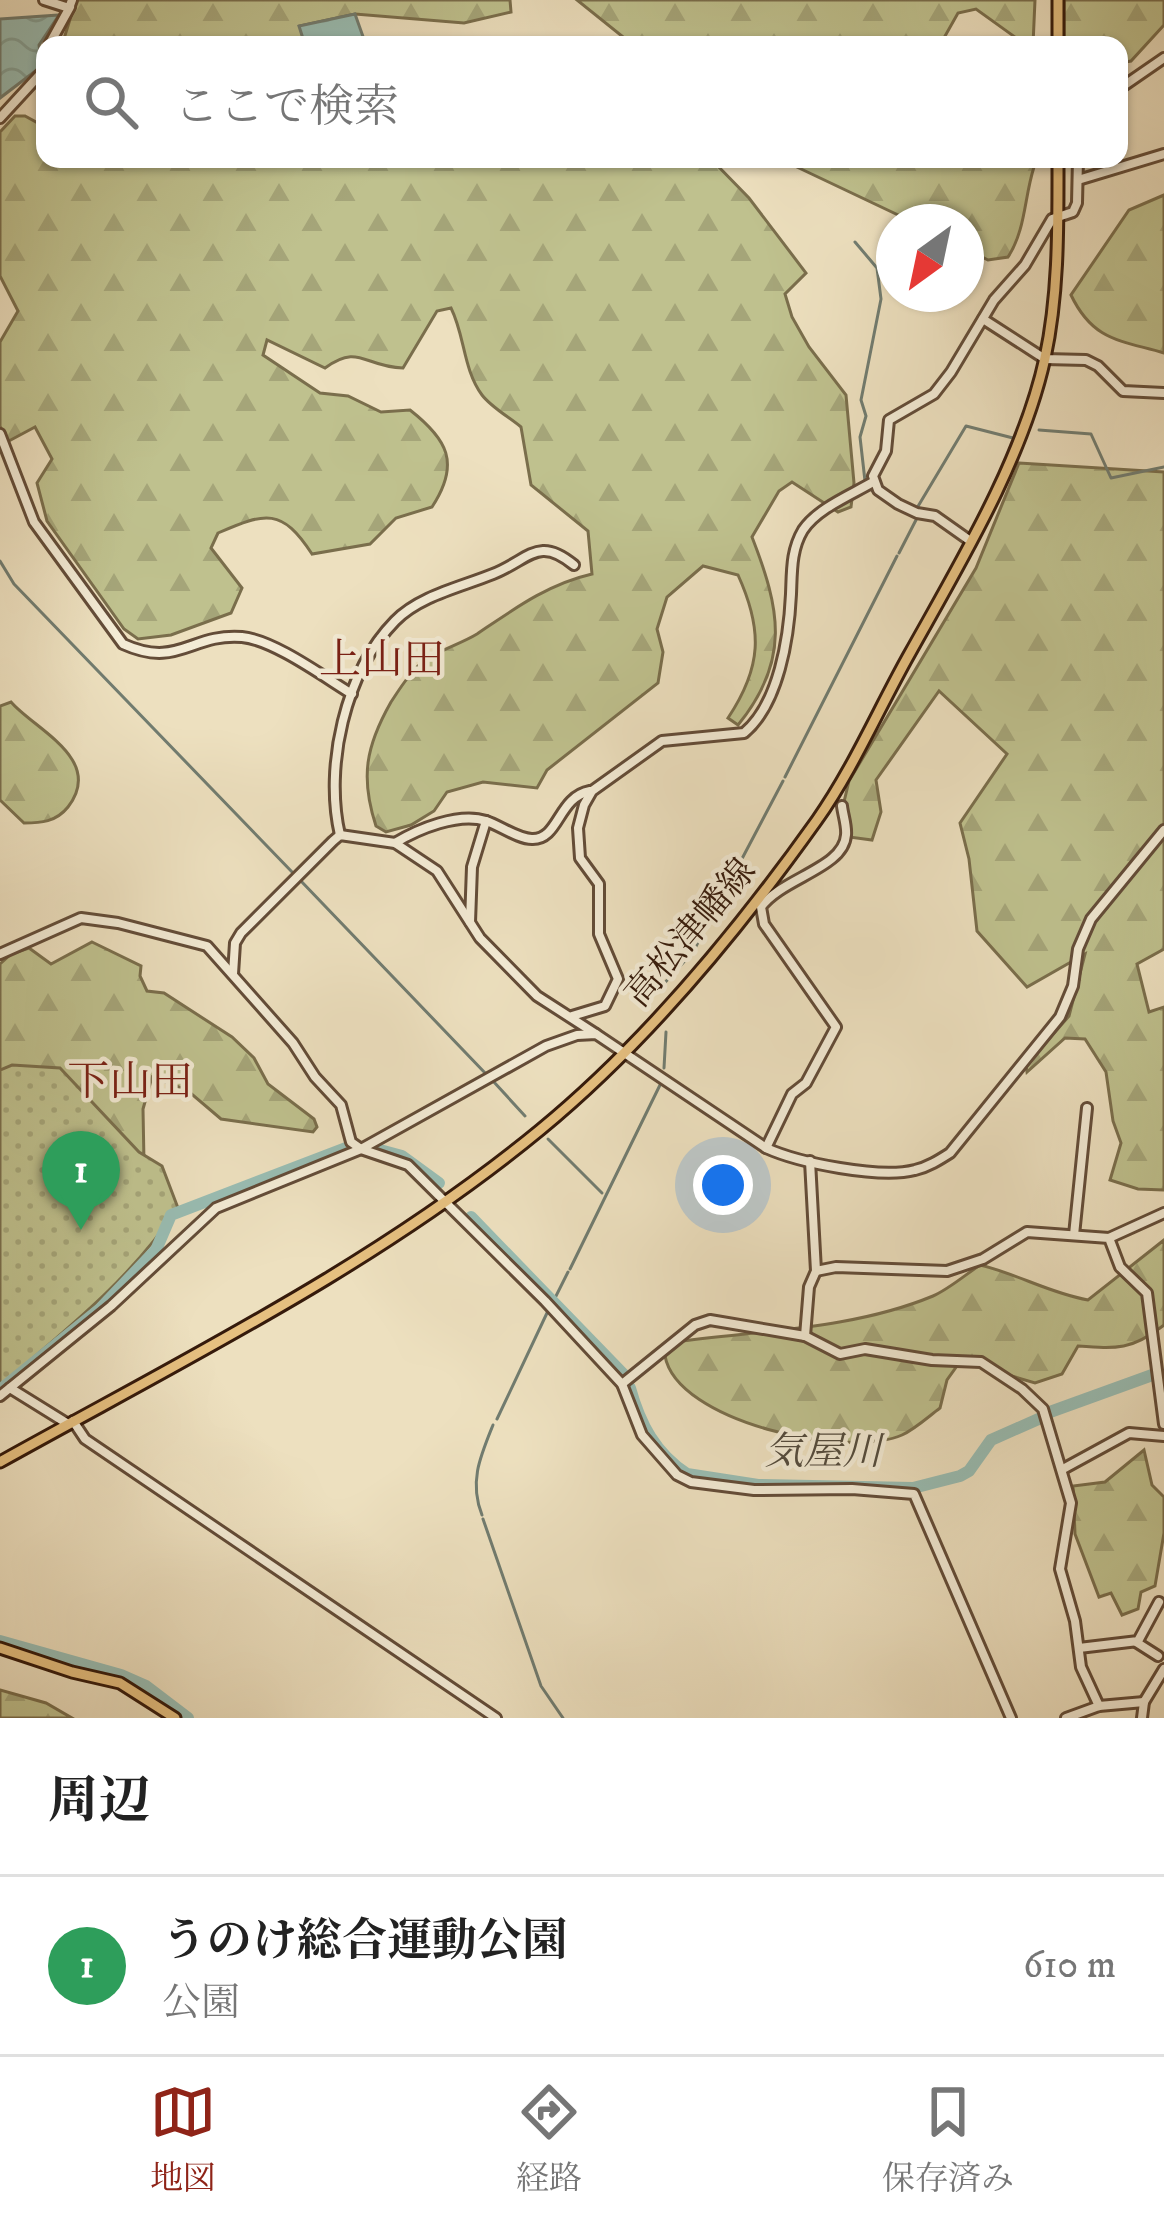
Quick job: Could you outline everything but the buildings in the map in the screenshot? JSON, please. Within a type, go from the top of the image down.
[{"type":"main road","points":[[1058,0],[1058,36]]},
{"type":"main road","name":"高松津幡線","points":[[0,1462],[359,1262],[447,1202],[542,1129],[625,1053],[744,917],[820,815],[1013,454],[1045,359],[1054,305],[1058,168]]},
{"type":"main road","points":[[0,1648],[120,1683],[175,1718]]},
{"type":"street","points":[[44,0],[71,3],[54,36]]},
{"type":"street","points":[[1128,83],[1164,58]]},
{"type":"street","points":[[0,118],[36,79]]},
{"type":"street","points":[[1128,165],[1164,154]]},
{"type":"street","points":[[395,843],[446,822],[478,817],[525,838],[540,838],[570,799],[592,791],[662,741],[744,734],[752,727],[777,679],[790,599],[791,559],[803,530],[821,513],[873,482],[886,451],[890,420],[934,394],[1052,219],[1073,212],[1078,168]]},
{"type":"street","points":[[1078,180],[1118,168]]},
{"type":"street","points":[[983,319],[1045,359],[1087,360],[1123,391],[1164,393]]},
{"type":"street","points":[[0,434],[34,522],[123,644],[165,656],[218,638],[250,638],[352,694]]},
{"type":"street","points":[[873,482],[898,504],[940,518],[969,540]]},
{"type":"street","points":[[340,835],[336,739],[357,674],[396,620],[421,603],[501,571],[538,550],[558,551],[574,565]]},
{"type":"street","points":[[572,1016],[605,1006],[618,980],[599,934],[599,884],[580,858],[579,819],[592,791]]},
{"type":"street","points":[[766,1148],[792,1094],[806,1083],[836,1027],[761,918],[764,903],[789,881],[838,855],[846,835],[842,806]]},
{"type":"street","points":[[470,923],[472,867],[486,820]]},
{"type":"street","points":[[340,835],[395,843],[437,871],[470,923],[536,996],[766,1148],[787,1158],[893,1172],[912,1171],[950,1153],[1060,1017],[1091,919],[1164,830]]},
{"type":"street","points":[[233,975],[241,933],[340,835]]},
{"type":"street","points":[[778,872],[789,881]]},
{"type":"street","points":[[0,954],[81,918],[118,922],[208,946],[341,1105],[351,1142],[408,1165],[447,1202],[622,1384],[632,1416],[651,1449],[677,1475],[691,1482],[754,1490],[914,1494],[1011,1718]]},
{"type":"street","points":[[0,1396],[111,1306],[216,1208],[361,1149],[546,1046],[596,1034]]},
{"type":"street","points":[[1074,1235],[1088,1108]]},
{"type":"street","points":[[805,1336],[809,1288],[816,1271],[810,1161]]},
{"type":"street","points":[[816,1271],[836,1267],[947,1271],[983,1259],[1027,1232],[1109,1238],[1164,1214]]},
{"type":"street","points":[[1109,1238],[1120,1267],[1147,1293],[1164,1424]]},
{"type":"street","points":[[622,1384],[695,1325],[710,1320],[805,1336],[840,1354],[865,1349],[981,1362],[1022,1389],[1043,1409],[1063,1468],[1071,1503],[1060,1568],[1082,1667],[1100,1706]]},
{"type":"street","points":[[10,1388],[70,1423],[86,1439],[496,1718]]},
{"type":"street","points":[[1063,1468],[1129,1433],[1164,1436]]},
{"type":"street","points":[[1134,1642],[1159,1601]]},
{"type":"street","points":[[1079,1648],[1134,1642],[1158,1656]]},
{"type":"street","points":[[1142,1718],[1145,1700],[1164,1669]]},
{"type":"street","points":[[1066,1718],[1100,1706],[1164,1698]]},
{"type":"green space","points":[[76,0],[510,0],[511,12],[464,23],[355,14],[300,26],[303,36],[65,36]]},
{"type":"green space","points":[[577,0],[1035,0],[1033,36],[1014,36],[976,9],[958,13],[945,36],[622,36]]},
{"type":"green space","points":[[1064,0],[1164,0],[1164,25],[1131,61],[1128,36],[1064,36]]},
{"type":"green space","points":[[15,116],[36,122],[36,168],[720,168],[806,273],[785,294],[809,347],[846,395],[854,483],[851,507],[838,512],[792,482],[779,491],[752,537],[769,588],[775,634],[766,678],[738,725],[728,718],[753,665],[752,613],[738,575],[703,566],[667,597],[657,629],[663,652],[658,683],[547,770],[537,788],[483,782],[447,792],[434,811],[411,825],[386,832],[376,826],[367,777],[371,748],[391,702],[411,673],[532,598],[592,574],[588,531],[531,485],[521,427],[490,404],[476,385],[451,308],[437,311],[403,368],[346,357],[325,368],[267,340],[263,355],[320,393],[348,396],[381,412],[410,410],[423,421],[441,442],[448,465],[432,507],[396,518],[370,544],[312,554],[291,528],[272,518],[235,526],[218,533],[211,548],[242,588],[231,613],[171,635],[138,639],[124,629],[47,521],[37,483],[52,459],[35,427],[7,442],[0,426],[0,342],[18,311],[0,276],[0,132]]},
{"type":"green space","points":[[799,168],[1034,168],[1014,246],[1008,257],[984,258],[984,204],[876,204]]},
{"type":"green space","points":[[1164,195],[1164,353],[1098,330],[1071,295],[1129,210]]},
{"type":"green space","points":[[1019,463],[1164,472],[1164,949],[1137,964],[1149,1012],[1164,1007],[1164,1190],[1138,1189],[1110,1180],[1121,1143],[1106,1072],[1085,1039],[1065,1038],[1027,1072],[1026,1065],[1069,1016],[1085,954],[1027,987],[977,931],[960,823],[1007,754],[939,691],[876,780],[881,812],[872,840],[849,837],[843,806],[849,781],[976,568]]},
{"type":"green space","points":[[11,702],[62,747],[78,774],[77,790],[68,807],[48,821],[24,823],[0,800],[0,706]]},
{"type":"green space","points":[[92,942],[141,966],[147,991],[164,993],[232,1037],[254,1058],[268,1084],[314,1119],[317,1127],[313,1132],[221,1119],[187,1090],[152,1077],[143,1109],[144,1162],[0,1145],[0,964],[29,948],[51,964]]},
{"type":"green space","points":[[12,1065],[60,1068],[139,1152],[162,1166],[178,1208],[117,1282],[0,1386],[0,1070]]},
{"type":"green space","points":[[1164,1240],[1164,1325],[1153,1333],[1124,1346],[1078,1346],[1062,1374],[1035,1383],[978,1366],[957,1366],[947,1380],[940,1408],[902,1435],[877,1441],[806,1438],[731,1416],[699,1400],[676,1379],[665,1356],[674,1342],[838,1322],[902,1307],[939,1293],[980,1265],[1088,1300]]},
{"type":"green space","points":[[1144,1450],[1152,1485],[1164,1497],[1164,1533],[1155,1586],[1141,1592],[1138,1609],[1122,1615],[1111,1593],[1099,1597],[1075,1534],[1073,1486],[1105,1482]]},
{"type":"green space","points":[[0,1690],[46,1703],[72,1718],[0,1718]]},
{"type":"water","points":[[355,14],[363,36],[302,36],[299,26]]},
{"type":"water","points":[[59,15],[45,36],[36,36],[36,71],[0,98],[0,19]]},
{"type":"waterway","points":[[855,242],[877,268],[881,299],[861,400],[866,416],[860,437],[865,481]]},
{"type":"waterway","points":[[917,508],[966,426],[1013,438]]},
{"type":"waterway","points":[[1039,430],[1091,434],[1111,478],[1164,467]]},
{"type":"waterway","points":[[869,488],[879,496]]},
{"type":"waterway","points":[[899,553],[917,518]]},
{"type":"waterway","points":[[785,777],[897,556]]},
{"type":"waterway","points":[[0,561],[14,584],[294,874]]},
{"type":"waterway","points":[[707,925],[783,781]]},
{"type":"waterway","points":[[300,880],[487,1075]]},
{"type":"waterway","points":[[659,989],[693,952],[705,929]]},
{"type":"waterway","points":[[664,1068],[666,1032]]},
{"type":"waterway","points":[[493,1081],[525,1116]]},
{"type":"waterway","points":[[570,1269],[660,1085]]},
{"type":"waterway","points":[[548,1139],[602,1193]]},
{"type":"waterway","name":"気屋川","points":[[0,1390],[100,1309],[156,1250],[171,1215],[351,1146]]},
{"type":"waterway","name":"気屋川","points":[[376,1149],[402,1156],[439,1183]]},
{"type":"waterway","name":"気屋川","points":[[471,1217],[624,1375]]},
{"type":"waterway","points":[[556,1296],[568,1272]]},
{"type":"waterway","points":[[497,1419],[547,1313]]},
{"type":"waterway","name":"気屋川","points":[[1050,1412],[1155,1374]]},
{"type":"waterway","name":"気屋川","points":[[630,1388],[650,1437],[676,1466],[687,1474],[758,1485],[913,1488],[960,1476],[991,1440],[1043,1417]]},
{"type":"waterway","points":[[482,1515],[476,1480],[493,1425]]},
{"type":"waterway","points":[[483,1519],[541,1686],[563,1718]]},
{"type":"waterway","points":[[0,1641],[121,1675],[146,1686],[188,1718]]},
{"type":"place","name":"うのけ総合運動公園","points":[[81,1230]]},
{"type":"district","name":"上山田","points":[[382,661]]},
{"type":"district","name":"下山田","points":[[130,1083]]}]
